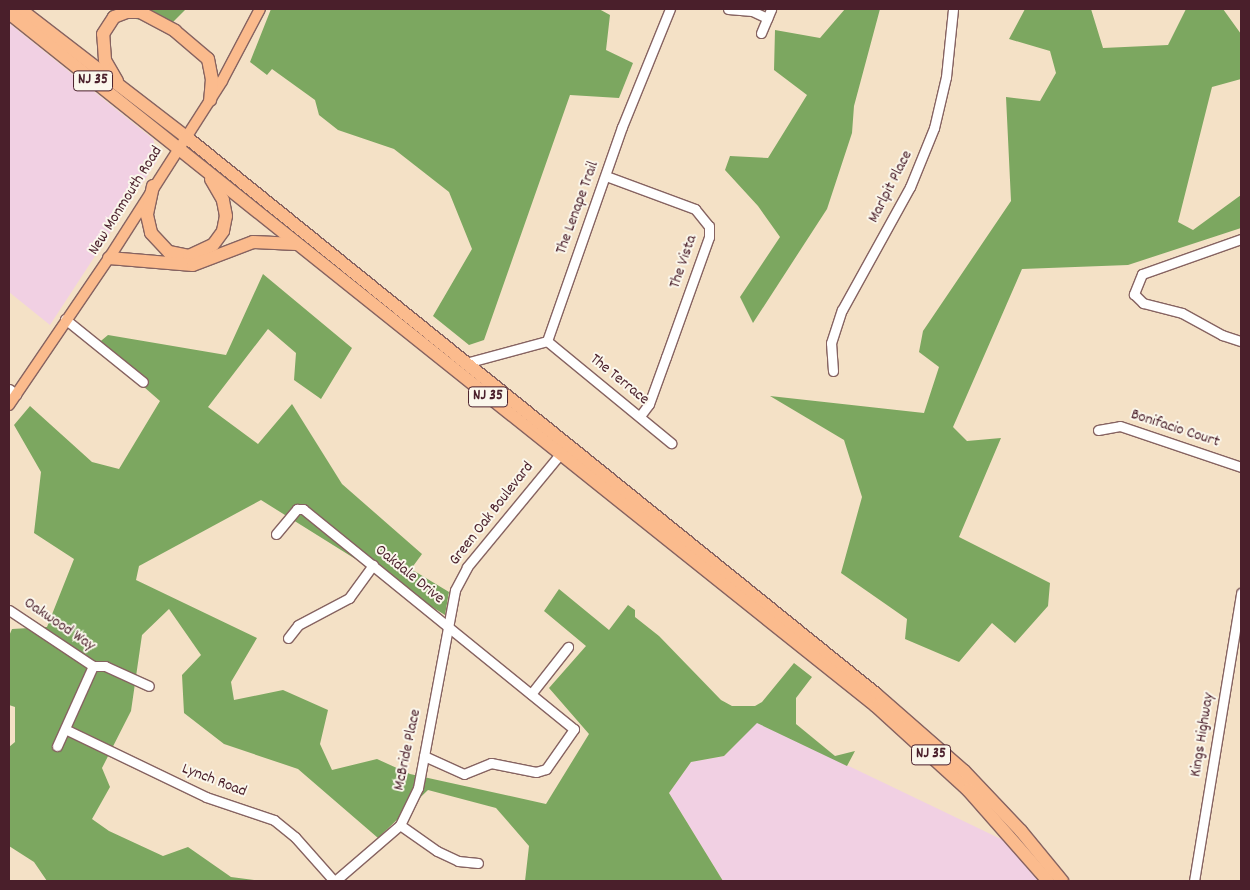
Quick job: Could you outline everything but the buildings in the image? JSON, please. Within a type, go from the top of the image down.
[{"type":"highway","name":"NJ 35","points":[[20,9],[185,136],[926,736],[1007,816],[1062,881]]},
{"type":"highway","points":[[119,86],[105,60],[103,34],[114,17],[127,12],[140,12],[175,31],[208,59],[212,79],[210,100]]},
{"type":"highway","name":"NJ 35","points":[[9,13],[876,706],[968,790],[1048,881]]},
{"type":"highway","points":[[153,186],[147,215],[155,241],[176,255],[198,254],[219,239],[225,223],[223,200],[207,172]]},
{"type":"highway","points":[[109,258],[193,265],[253,242],[297,244]]},
{"type":"main road","name":"New Monmouth Road","points":[[9,405],[12,391],[109,258],[153,186],[210,100],[235,60],[260,9]]},
{"type":"street","name":"The Lenape Trail","points":[[547,341],[606,176],[670,9]]},
{"type":"street","points":[[728,9],[752,12],[767,18]]},
{"type":"street","points":[[761,33],[771,9]]},
{"type":"street","name":"Marlpit Place","points":[[834,371],[831,343],[842,310],[910,187],[934,128],[946,77],[952,9]]},
{"type":"street","name":"The Vista","points":[[606,176],[695,209],[706,219],[710,232],[649,404],[640,416]]},
{"type":"street","points":[[1241,240],[1142,274],[1134,294],[1143,303],[1182,313],[1222,335],[1241,341]]},
{"type":"street","points":[[65,319],[143,382]]},
{"type":"street","points":[[466,363],[547,341]]},
{"type":"street","name":"The Terrace","points":[[547,341],[671,443]]},
{"type":"street","name":"Bonifacio Court","points":[[1098,430],[1120,426],[1241,468]]},
{"type":"street","name":"Green Oak Boulevard","points":[[446,624],[455,590],[467,567],[560,454]]},
{"type":"street","name":"Oakdale Drive","points":[[276,534],[298,509],[303,510],[574,729],[546,769],[536,772],[491,763],[464,774],[424,756]]},
{"type":"street","points":[[288,638],[298,625],[349,598],[373,565]]},
{"type":"street","name":"Kings Highway","points":[[1194,881],[1241,593]]},
{"type":"street","name":"Oakwood Way","points":[[9,610],[94,666],[103,665],[149,686]]},
{"type":"street","name":"McBride Place","points":[[334,881],[400,825],[416,792],[424,756],[446,624]]},
{"type":"street","points":[[528,692],[568,647]]},
{"type":"street","points":[[57,746],[94,666]]},
{"type":"street","name":"Lynch Road","points":[[66,730],[206,797],[274,820],[295,837],[334,881]]},
{"type":"street","points":[[400,825],[437,851],[458,861],[478,863]]},
{"type":"shaded area","points":[[9,23],[153,139],[157,153],[157,161],[50,325],[9,292]]},
{"type":"shaded area","points":[[757,722],[1003,840],[1039,881],[723,881],[669,793],[691,762],[724,756]]},
{"type":"green space","points":[[112,9],[186,9],[170,25],[107,14]]},
{"type":"green space","points":[[271,9],[599,9],[610,15],[606,50],[633,63],[619,98],[570,95],[484,340],[469,345],[433,316],[472,249],[449,192],[394,149],[338,130],[319,115],[315,100],[272,69],[267,75],[250,62]]},
{"type":"green space","points":[[845,9],[880,9],[854,106],[852,133],[827,209],[753,323],[740,297],[780,237],[758,206],[725,170],[730,156],[768,158],[807,95],[774,70],[775,30],[820,38]]},
{"type":"green space","points":[[1025,9],[1091,9],[1103,48],[1168,45],[1186,9],[1223,9],[1241,34],[1241,79],[1212,87],[1178,222],[1193,230],[1241,195],[1241,228],[1128,265],[1022,269],[953,427],[967,441],[1001,438],[959,537],[1050,583],[1048,606],[1015,643],[992,623],[959,662],[905,639],[907,619],[841,573],[862,497],[844,440],[770,396],[924,413],[939,367],[919,352],[923,331],[1011,201],[1006,97],[1040,101],[1056,73],[1050,51],[1009,39]]},
{"type":"green space","points":[[263,274],[352,348],[321,399],[294,380],[296,353],[268,329],[208,407],[258,444],[292,404],[342,484],[422,554],[411,569],[449,592],[445,615],[261,500],[139,566],[136,580],[257,638],[231,682],[234,700],[283,690],[328,710],[320,744],[332,770],[377,759],[410,774],[546,804],[589,734],[549,688],[586,646],[544,611],[559,589],[609,630],[628,605],[635,610],[635,617],[659,636],[721,700],[732,706],[755,706],[762,702],[794,663],[812,677],[796,698],[796,724],[835,756],[855,751],[847,766],[757,723],[724,756],[691,762],[669,793],[723,881],[525,881],[529,846],[496,808],[428,790],[378,838],[298,769],[224,744],[184,713],[182,675],[201,655],[169,609],[142,635],[131,711],[102,768],[110,787],[92,819],[109,831],[163,856],[188,847],[231,877],[261,881],[47,881],[34,862],[9,846],[9,747],[15,742],[15,707],[9,705],[9,636],[12,629],[47,627],[74,559],[34,533],[41,472],[14,425],[30,406],[92,462],[119,469],[160,401],[96,345],[108,335],[226,355]]}]
